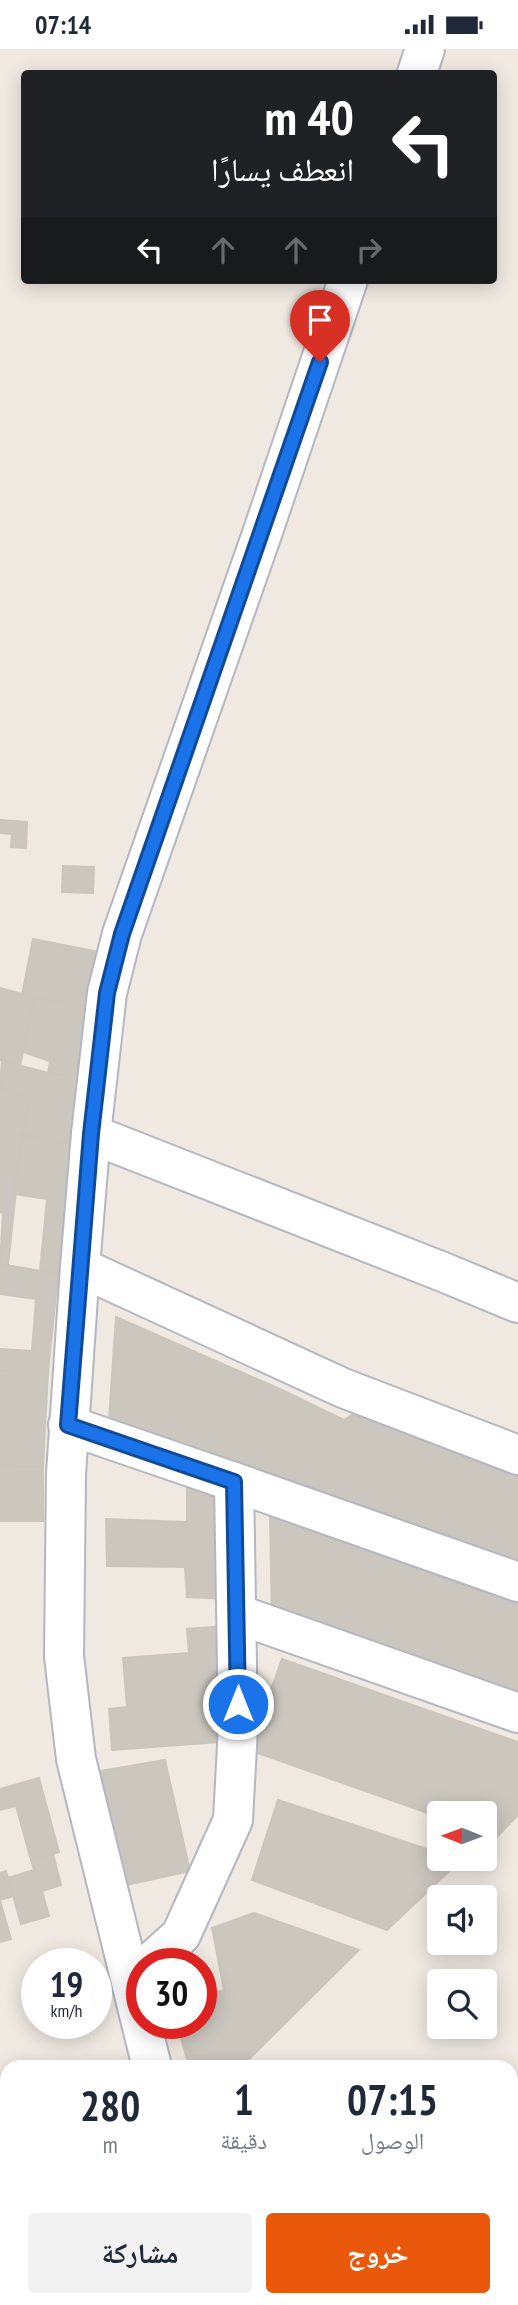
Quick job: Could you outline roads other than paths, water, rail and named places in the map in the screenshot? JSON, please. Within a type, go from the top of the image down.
[{"type":"street","points":[[418,70],[425,49]]},
{"type":"street","points":[[133,1948],[76,1759],[64,1656],[68,1425],[91,1134],[107,993],[122,934],[347,284]]},
{"type":"street","points":[[91,1134],[518,1303]]},
{"type":"street","points":[[80,1266],[343,1388],[518,1455]]},
{"type":"street","points":[[68,1425],[518,1583]]},
{"type":"street","points":[[167,1948],[181,1935],[233,1820],[238,1727],[234,1482]]},
{"type":"street","points":[[237,1614],[518,1713]]},
{"type":"street","points":[[148,2039],[151,2060]]}]
